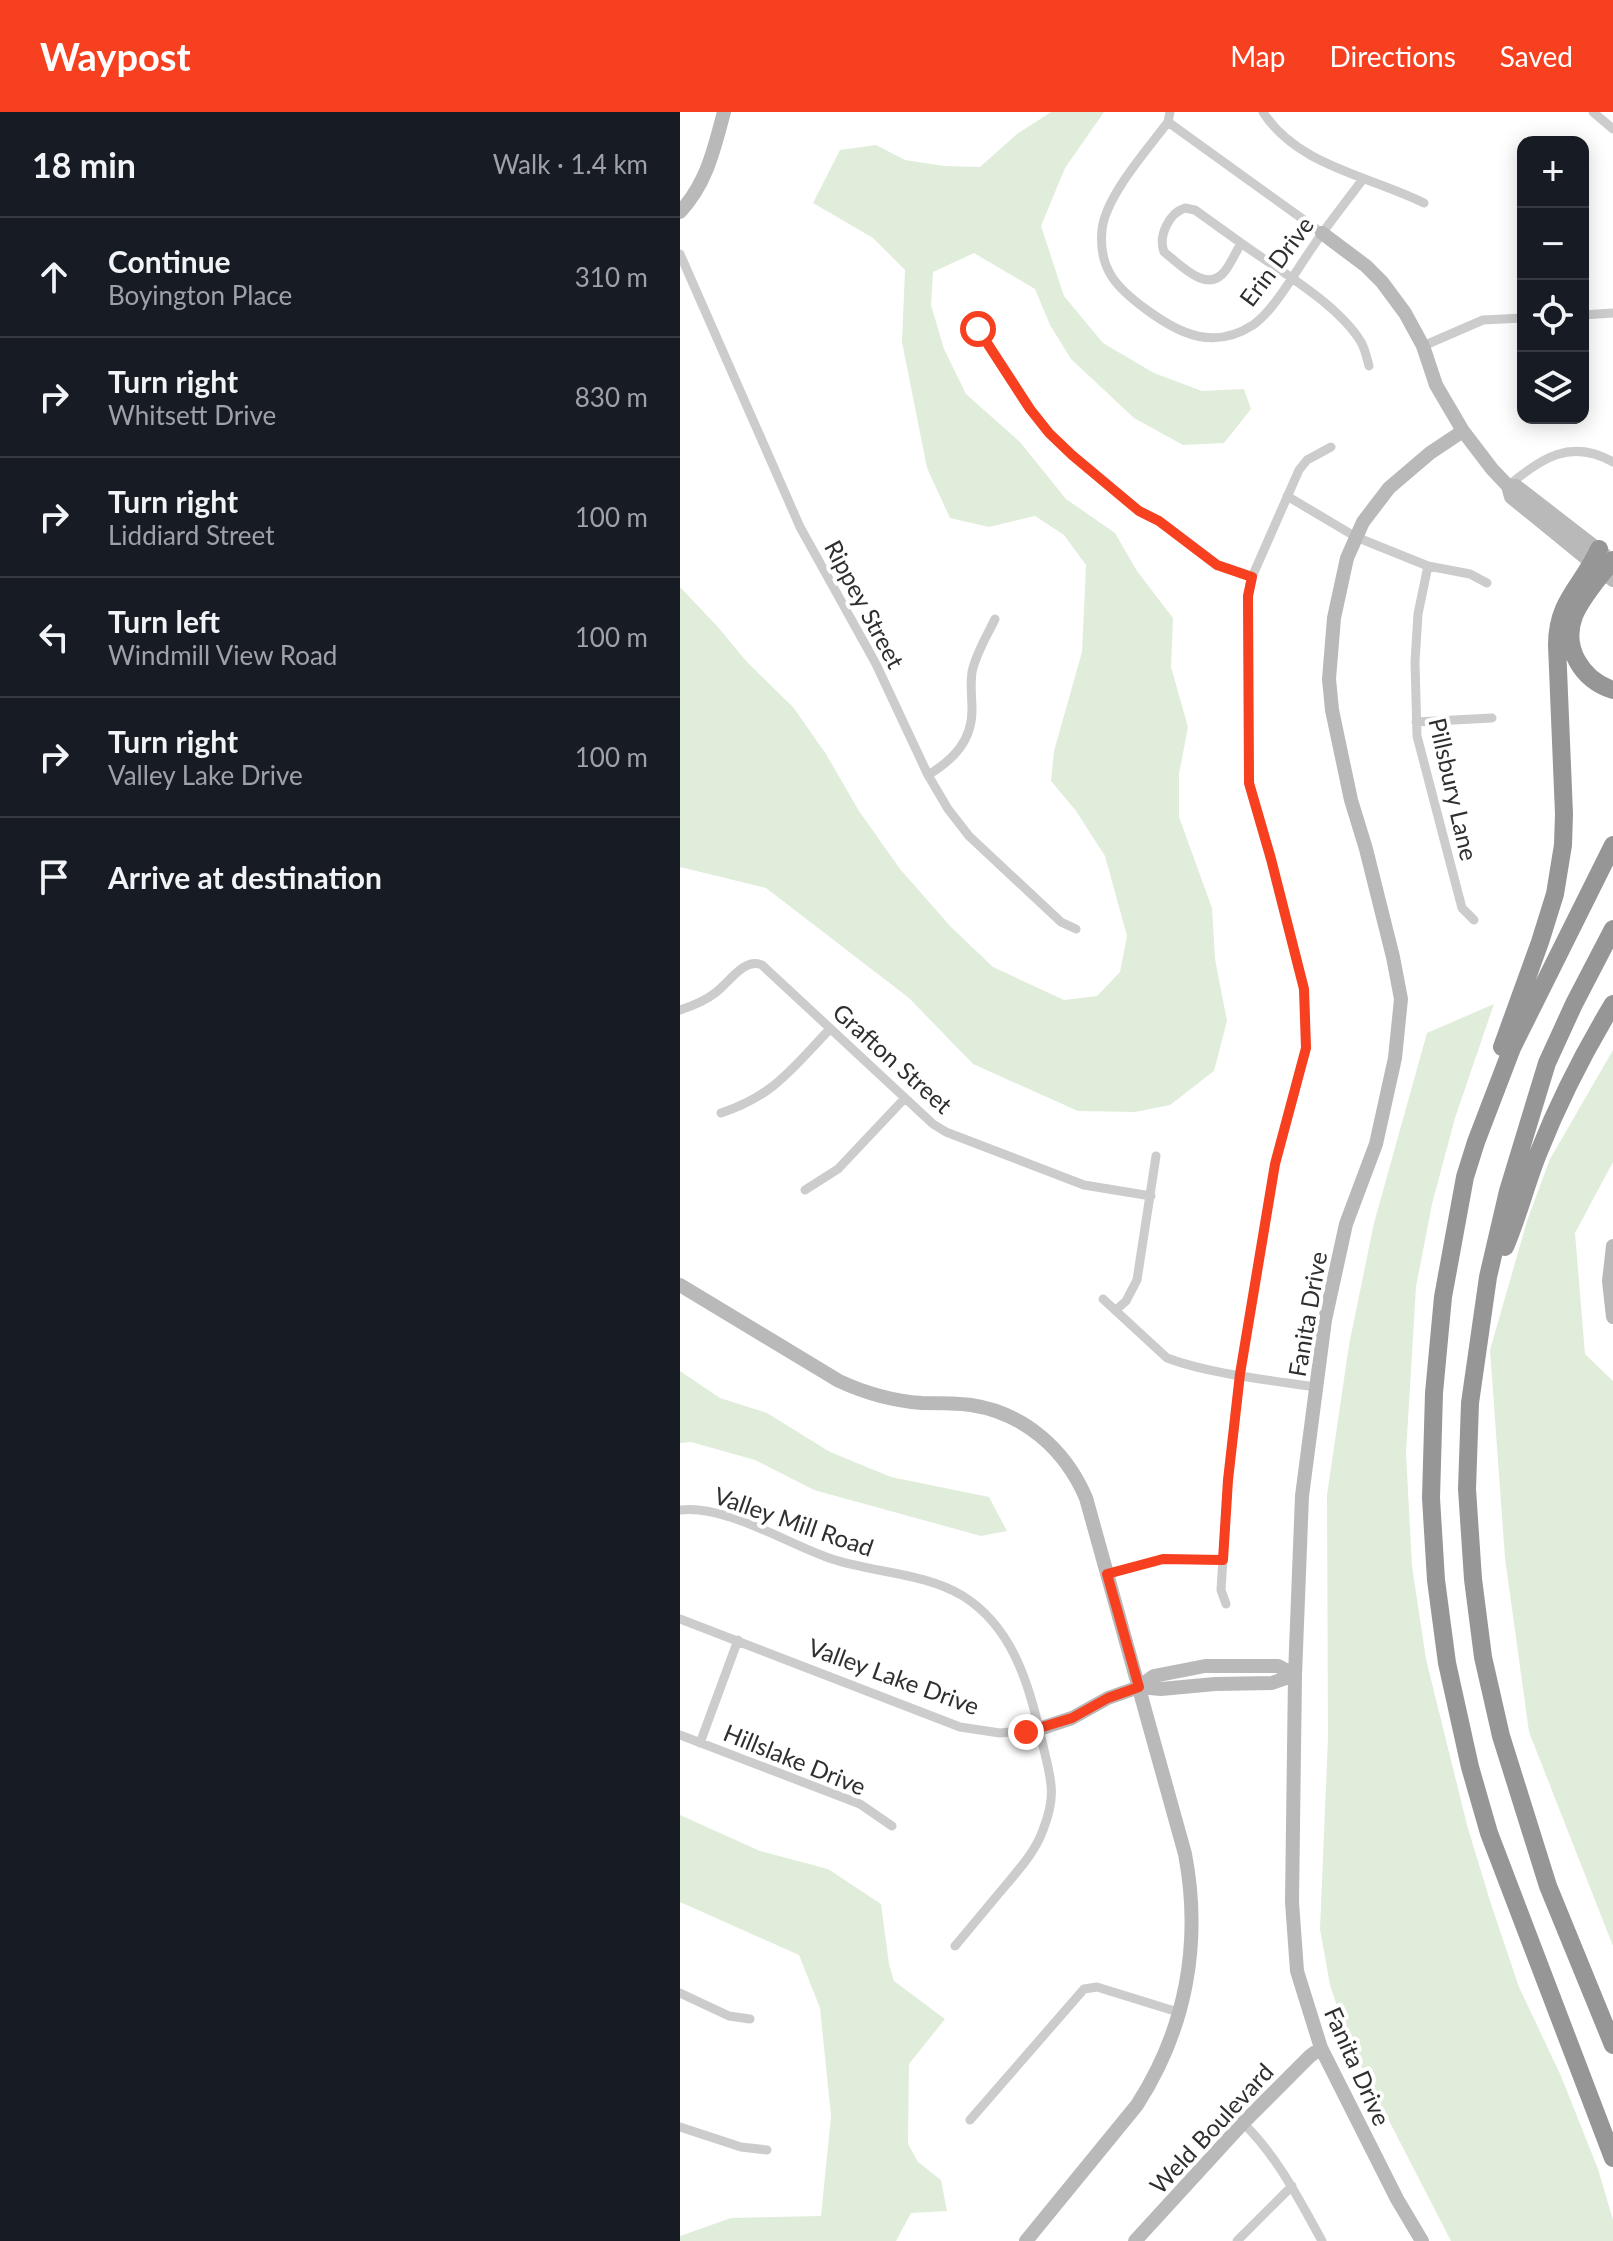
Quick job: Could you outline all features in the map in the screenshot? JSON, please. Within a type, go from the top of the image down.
[{"type":"highway","points":[[1605,564],[1577,609],[1571,639],[1574,655],[1582,670],[1599,684],[1613,690]]},
{"type":"highway","points":[[1605,564],[1565,604],[1558,629],[1563,845],[1555,894],[1498,1058],[1465,1177],[1443,1297],[1434,1393],[1431,1498],[1436,1580],[1445,1649],[1470,1767],[1489,1833],[1613,2158]]},
{"type":"highway","points":[[1476,1142],[1512,1048],[1612,846]]},
{"type":"highway","points":[[1613,929],[1547,1063],[1508,1191],[1488,1277],[1470,1403],[1467,1489],[1473,1579],[1483,1657],[1501,1736],[1548,1886],[1613,2045]]},
{"type":"highway","points":[[1488,1277],[1506,1244],[1561,1098],[1613,1004]]},
{"type":"main road","points":[[680,212],[706,174],[724,112]]},
{"type":"main road","points":[[1322,233],[1366,266],[1405,313],[1423,346],[1436,385],[1463,431],[1508,486],[1516,486],[1605,564]]},
{"type":"main road","name":"Fanita Drive","points":[[1422,2241],[1397,2199],[1321,2048],[1303,1992],[1295,1955],[1292,1902],[1295,1675],[1302,1496],[1325,1320],[1346,1224],[1376,1144],[1395,1058],[1401,999],[1370,863],[1351,800],[1331,694],[1330,658],[1336,600],[1347,558],[1363,522],[1389,488],[1430,453],[1463,431]]},
{"type":"main road","points":[[1613,1246],[1609,1281],[1613,1317]]},
{"type":"main road","points":[[680,1285],[853,1388],[907,1401],[985,1408],[1031,1428],[1060,1454],[1081,1486],[1090,1510],[1189,1873],[1193,1913],[1192,1954],[1181,2013],[1162,2061],[1137,2105],[1026,2241]]},
{"type":"main road","name":"Valley Lake Drive","points":[[1039,1729],[1072,1718],[1108,1698],[1139,1687],[1154,1676],[1205,1666],[1278,1666],[1295,1675]]},
{"type":"main road","name":"Weld Boulevard","points":[[1135,2241],[1243,2123],[1321,2048]]},
{"type":"street","points":[[1263,112],[1292,143],[1322,161],[1424,203]]},
{"type":"street","points":[[1593,112],[1613,129]]},
{"type":"street","points":[[1169,117],[1322,233]]},
{"type":"street","name":"Erin Drive","points":[[1169,117],[1109,205],[1102,245],[1111,278],[1126,295],[1173,328],[1191,335],[1210,338],[1238,332],[1259,321],[1363,179]]},
{"type":"street","points":[[1241,243],[1224,273],[1205,281],[1164,252],[1161,240],[1176,212],[1188,208],[1195,210],[1326,303],[1341,316],[1363,344],[1369,366]]},
{"type":"street","name":"Rippey Street","points":[[680,254],[800,527],[876,664],[928,775],[969,836],[1061,922],[1076,929]]},
{"type":"street","points":[[1589,315],[1613,313]]},
{"type":"street","points":[[1423,346],[1483,320],[1517,318]]},
{"type":"street","points":[[978,329],[1030,409],[1072,455],[1139,511],[1159,521],[1217,565],[1252,577]]},
{"type":"street","points":[[1226,1604],[1221,1590],[1228,1480],[1240,1374],[1275,1164],[1306,1048],[1304,989],[1249,783],[1248,596],[1252,577],[1299,470],[1307,460],[1331,447]]},
{"type":"street","points":[[1508,486],[1539,461],[1564,452],[1590,453],[1613,462]]},
{"type":"street","points":[[1287,496],[1356,537],[1428,566],[1470,574],[1487,583]]},
{"type":"street","name":"Pillsbury Lane","points":[[1428,566],[1418,614],[1417,736],[1462,908],[1474,920]]},
{"type":"street","points":[[928,775],[953,758],[967,736],[972,714],[972,671],[995,619]]},
{"type":"street","points":[[1416,722],[1492,718]]},
{"type":"street","name":"Grafton Street","points":[[680,1010],[715,994],[747,965],[756,962],[933,1124],[946,1132],[1084,1185],[1151,1196]]},
{"type":"street","points":[[721,1113],[765,1094],[830,1029]]},
{"type":"street","points":[[805,1190],[838,1169],[905,1098]]},
{"type":"street","points":[[1116,1310],[1126,1301],[1137,1280],[1156,1156]]},
{"type":"street","points":[[1103,1299],[1167,1358],[1180,1363],[1316,1387]]},
{"type":"street","name":"Valley Mill Road","points":[[680,1510],[708,1509],[804,1550],[851,1566],[925,1580],[961,1595],[992,1620],[1013,1651],[1039,1729],[1052,1781],[1050,1808],[1043,1832],[1031,1855],[955,1946]]},
{"type":"street","points":[[1107,1574],[1163,1559],[1223,1560]]},
{"type":"street","name":"Valley Lake Drive","points":[[680,1619],[969,1730],[1000,1733],[1039,1729]]},
{"type":"street","points":[[700,1743],[738,1640]]},
{"type":"street","name":"Hillslake Drive","points":[[680,1735],[860,1804],[892,1826]]},
{"type":"street","points":[[970,2120],[1084,1989],[1097,1987],[1181,2013]]},
{"type":"street","points":[[680,1993],[729,2016],[750,2019]]},
{"type":"street","points":[[1243,2123],[1262,2141],[1292,2186],[1322,2241]]},
{"type":"street","points":[[680,2127],[741,2147],[767,2150]]},
{"type":"street","points":[[1240,2240],[1292,2186]]},
{"type":"green space","points":[[1051,112],[1104,112],[1065,168],[1041,226],[1064,296],[1103,343],[1154,373],[1202,391],[1244,389],[1251,409],[1224,443],[1183,445],[1134,418],[1071,359],[1050,325],[1035,289],[974,253],[933,272],[931,305],[944,349],[966,394],[1020,442],[1066,499],[1115,533],[1137,571],[1173,618],[1171,667],[1188,727],[1179,774],[1179,817],[1212,908],[1215,959],[1227,1021],[1214,1071],[1170,1105],[1135,1112],[1078,1111],[973,1064],[909,998],[766,888],[680,867],[680,587],[747,662],[793,707],[900,869],[951,927],[993,967],[1064,1000],[1097,996],[1120,972],[1127,936],[1105,856],[1076,811],[1051,781],[1054,751],[1082,652],[1086,565],[1064,535],[1035,516],[989,527],[950,518],[927,468],[902,342],[905,270],[873,238],[813,203],[840,150],[876,145],[905,160],[980,167],[1017,134]]},
{"type":"green space","points":[[1494,1004],[1455,1118],[1432,1204],[1416,1287],[1406,1453],[1412,1566],[1426,1659],[1467,1825],[1519,1987],[1561,2076],[1598,2169],[1613,2220],[1613,2241],[1451,2241],[1351,2047],[1330,1985],[1320,1929],[1328,1737],[1327,1495],[1349,1345],[1374,1223],[1427,1033]]},
{"type":"green space","points":[[1613,1050],[1613,1162],[1575,1233],[1585,1354],[1613,1381],[1613,1946],[1529,1732],[1505,1558],[1490,1350],[1527,1221],[1550,1159]]},
{"type":"green space","points":[[680,1371],[720,1398],[767,1413],[830,1452],[891,1477],[989,1497],[1007,1531],[981,1536],[814,1490],[755,1460],[691,1442],[680,1443]]},
{"type":"green space","points":[[680,1815],[760,1851],[828,1869],[881,1904],[894,1981],[945,2019],[909,2064],[908,2144],[918,2162],[941,2180],[947,2211],[911,2213],[896,2241],[680,2241],[680,2236],[731,2218],[821,2216],[831,2116],[820,2008],[799,1955],[680,1902]]},
{"type":"route","points":[[978,329],[1030,409],[1072,455],[1139,511],[1159,521],[1217,565],[1252,577],[1248,596],[1249,783],[1304,989],[1306,1048],[1275,1164],[1240,1374],[1223,1560],[1163,1559],[1107,1574],[1139,1687],[1108,1698],[1072,1718],[1026,1732]]}]
